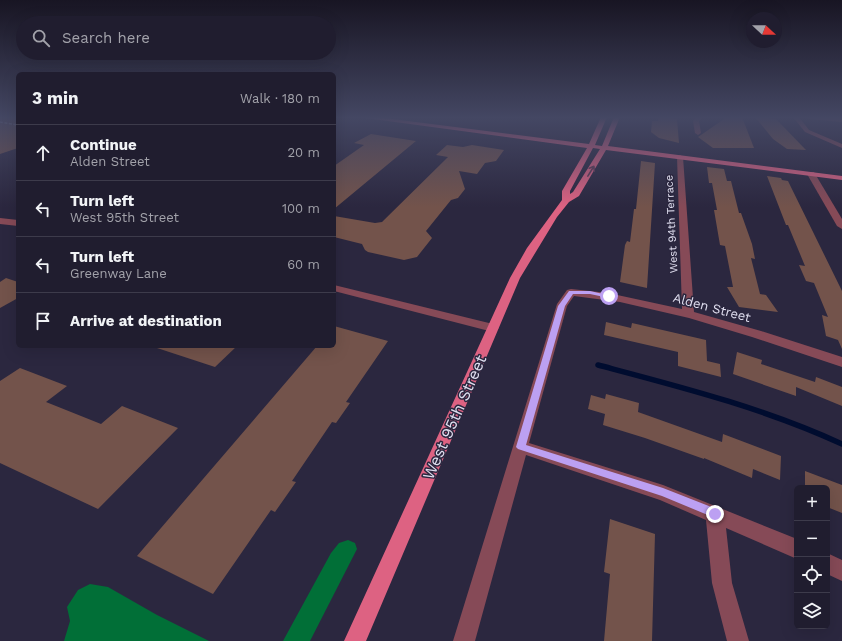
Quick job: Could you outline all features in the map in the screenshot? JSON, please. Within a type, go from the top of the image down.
[{"type":"main road","name":"West 95th Street","points":[[566,200],[566,190],[590,147]]},
{"type":"main road","points":[[597,147],[842,178]]},
{"type":"main road","name":"West 95th Street","points":[[355,641],[516,278],[532,248],[566,200],[576,194],[605,148]]},
{"type":"street","points":[[831,148],[837,147]]},
{"type":"street","name":"West 94th Terrace","points":[[680,157],[688,315]]},
{"type":"street","points":[[811,174],[842,226]]},
{"type":"street","points":[[0,221],[16,223]]},
{"type":"street","points":[[336,289],[493,328]]},
{"type":"street","name":"Alden Street","points":[[521,447],[561,306],[571,292],[609,296],[688,315],[737,328],[842,362]]},
{"type":"street","points":[[464,641],[521,447],[663,493],[794,548]]},
{"type":"street","points":[[715,514],[722,583],[738,641]]},
{"type":"street","points":[[830,565],[842,571]]},
{"type":"green space","points":[[348,540],[355,543],[357,549],[310,641],[283,641],[331,553],[339,543]]},
{"type":"green space","points":[[90,584],[108,587],[157,615],[209,641],[64,641],[70,621],[67,607],[78,590]]},
{"type":"building","points":[[0,147],[16,147],[16,149],[0,154]]},
{"type":"building","points":[[361,147],[409,147],[336,207],[336,165]]},
{"type":"building","points":[[445,147],[484,147],[504,150],[496,161],[485,163],[477,174],[459,171],[465,189],[458,198],[451,200],[426,231],[432,238],[417,257],[404,260],[368,252],[362,244],[336,238],[336,216],[375,223],[382,222],[448,157],[436,155]]},
{"type":"building","points":[[712,147],[754,148],[713,148]]},
{"type":"building","points":[[784,147],[803,147],[806,150],[787,149]]},
{"type":"building","points":[[641,161],[655,163],[647,288],[620,282],[625,245],[627,241],[630,242],[634,209],[636,209]]},
{"type":"building","points":[[707,167],[724,169],[727,181],[731,181],[739,213],[741,213],[752,244],[755,259],[751,258],[760,294],[766,295],[778,312],[739,307],[727,287],[733,287],[725,246],[720,245],[714,210],[717,210],[712,183],[709,183]]},
{"type":"building","points":[[767,176],[781,178],[782,180],[788,181],[842,291],[842,349],[838,340],[826,336],[822,315],[828,317],[814,283],[806,281],[799,265],[805,266],[788,225],[786,225]]},
{"type":"building","points":[[6,278],[16,281],[16,299],[0,308],[0,282]]},
{"type":"building","points":[[606,322],[631,328],[632,323],[706,340],[707,361],[720,364],[721,377],[678,366],[678,352],[604,335]]},
{"type":"building","points":[[336,327],[388,341],[346,402],[350,403],[336,423],[332,422],[292,481],[296,482],[275,512],[271,510],[213,594],[137,556],[315,348],[336,348]]},
{"type":"building","points":[[157,348],[235,348],[215,367]]},
{"type":"building","points":[[737,352],[762,360],[761,364],[815,382],[816,377],[842,387],[842,406],[796,387],[796,396],[733,374]]},
{"type":"building","points":[[20,368],[67,386],[46,402],[101,424],[122,406],[178,428],[98,509],[0,463],[0,381]]},
{"type":"building","points":[[606,394],[639,403],[638,412],[722,442],[723,434],[781,456],[780,480],[753,469],[752,478],[704,458],[603,425],[605,414],[588,409],[591,395],[605,399]]},
{"type":"building","points":[[805,471],[842,485],[842,513],[830,508],[830,485],[805,485]]},
{"type":"building","points":[[610,519],[655,534],[652,641],[604,641],[610,574],[604,572]]},
{"type":"waterway","points":[[598,365],[722,399],[813,431],[842,444]]},
{"type":"route","points":[[609,296],[571,292],[561,306],[521,447],[593,469],[663,493],[715,514]]}]
